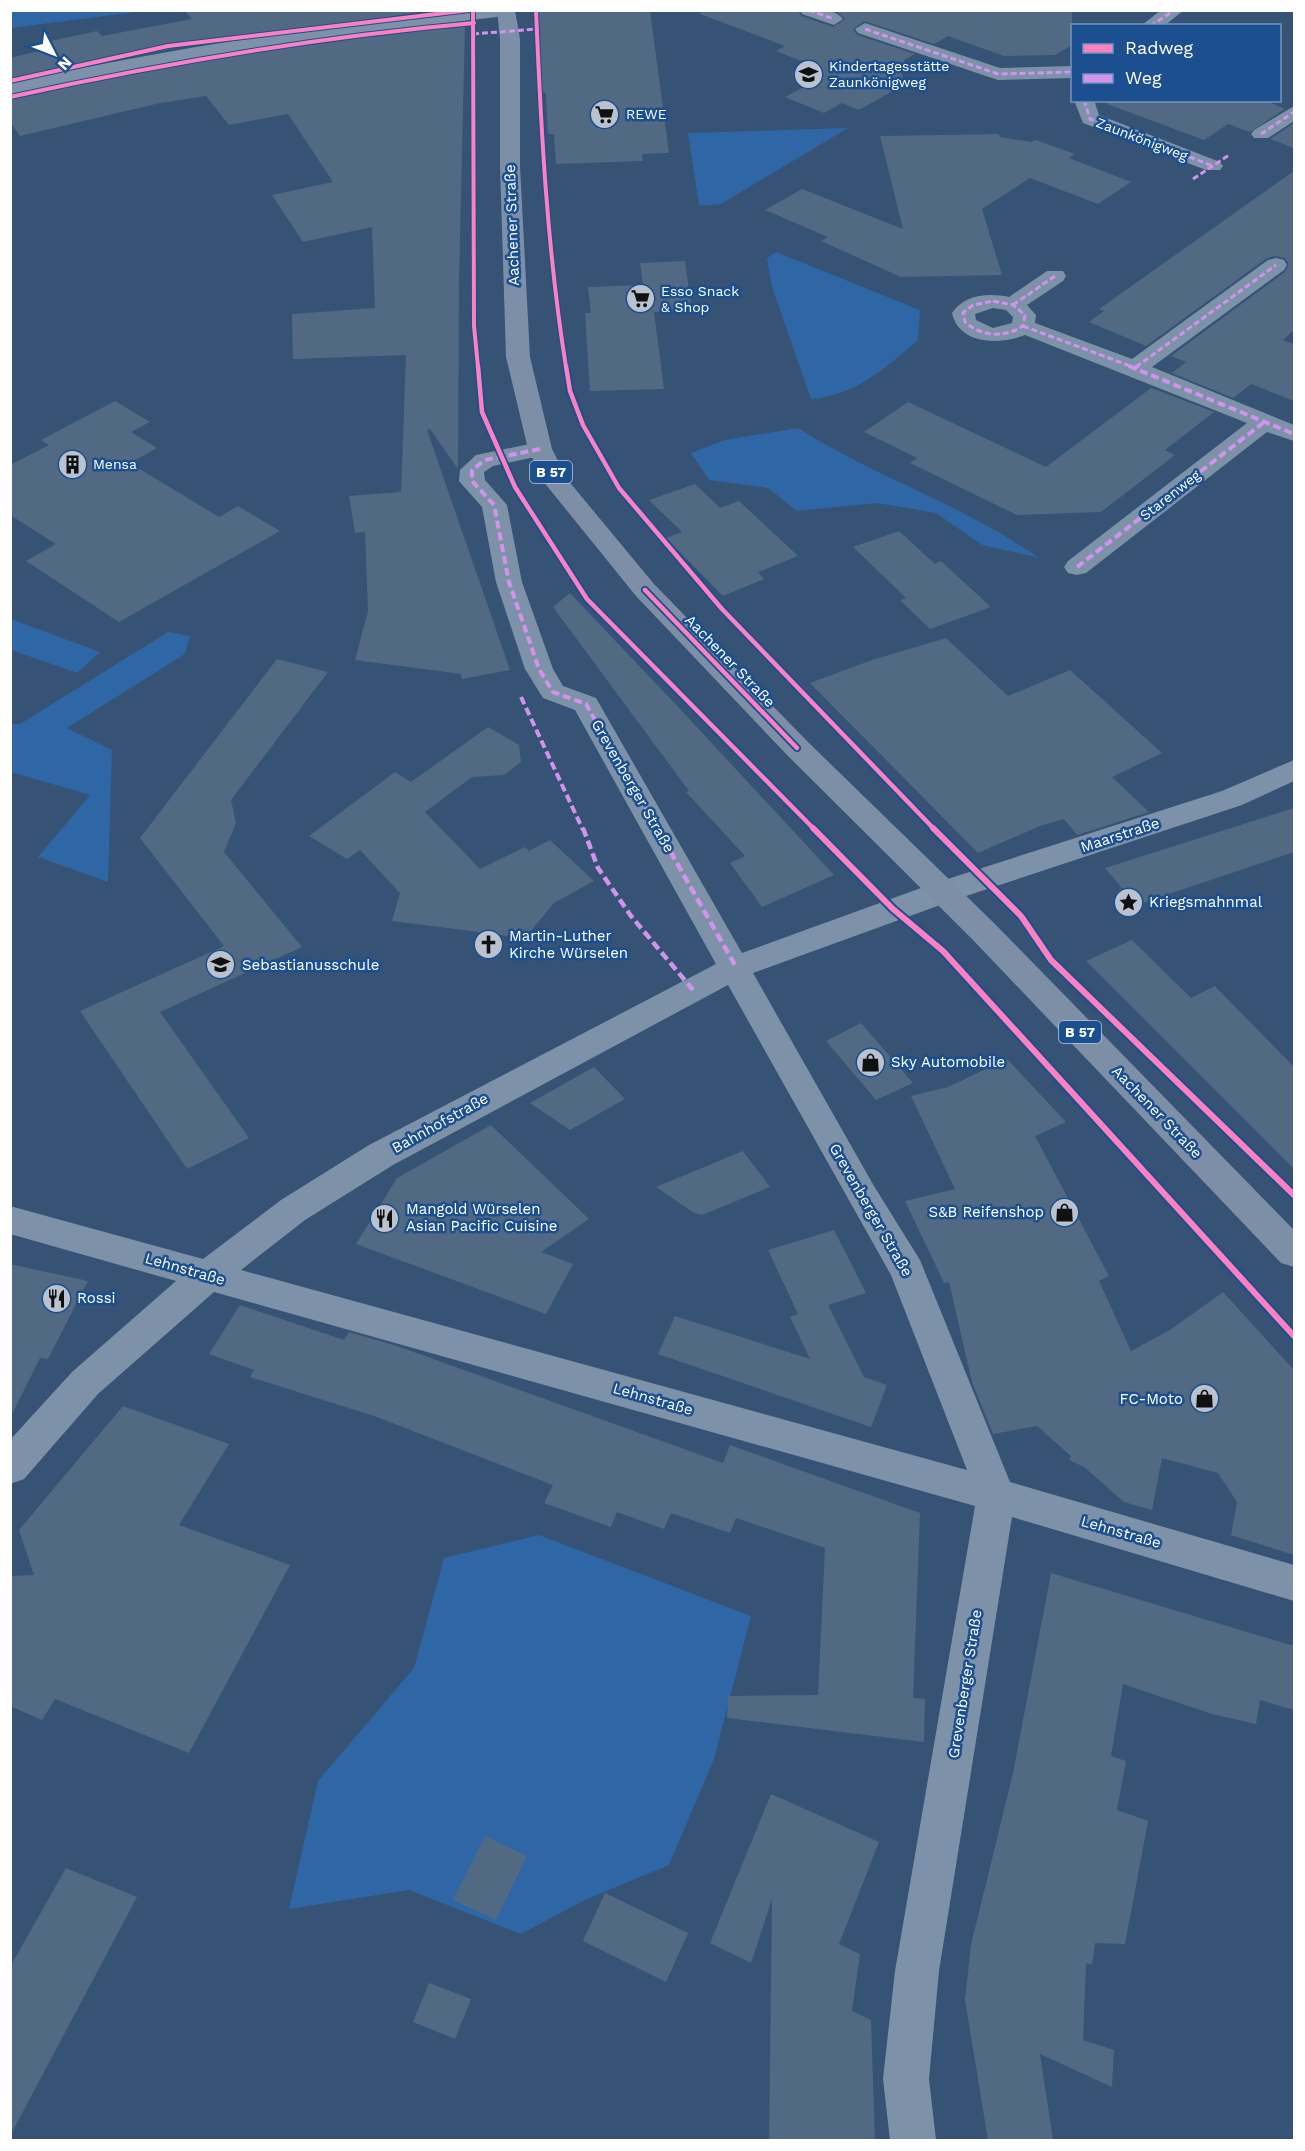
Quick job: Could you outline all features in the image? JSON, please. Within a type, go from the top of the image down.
[{"type":"main road","name":"Aachener Straße","points":[[505,10],[510,39],[510,166],[515,325],[522,378],[540,449],[556,482],[645,591],[797,748],[943,892],[1294,1253]]},
{"type":"street","points":[[10,89],[95,70],[272,39],[505,10]]},
{"type":"street","points":[[809,10],[834,19]]},
{"type":"street","points":[[1153,24],[1168,12]]},
{"type":"street","points":[[865,29],[998,74],[1071,72]]},
{"type":"street","name":"Zaunkönigweg","points":[[1085,102],[1090,120],[1221,160],[1193,179]]},
{"type":"street","points":[[1261,134],[1294,112]]},
{"type":"street","points":[[1135,368],[1276,265]]},
{"type":"street","points":[[1055,276],[1018,316],[1263,423],[1294,434]]},
{"type":"street","name":"Starenweg","points":[[1077,567],[1263,423]]},
{"type":"street","name":"Grevenberger Straße","points":[[540,449],[485,460],[472,470],[472,481],[494,505],[509,582],[539,669],[553,692],[586,704],[736,967],[862,1196],[907,1270],[996,1495],[917,1971],[906,2079],[913,2140]]},
{"type":"street","name":"Maarstraße","points":[[943,892],[1232,798],[1294,770]]},
{"type":"street","name":"Bahnhofstraße","points":[[10,1467],[85,1383],[208,1275],[292,1210],[381,1155],[736,967],[943,892]]},
{"type":"street","name":"Lehnstraße","points":[[10,1220],[996,1495],[1294,1583]]},
{"type":"shaded area","points":[[11,10],[144,10],[144,11],[11,28]]},
{"type":"shaded area","points":[[848,128],[721,204],[699,206],[688,133]]},
{"type":"shaded area","points":[[776,252],[920,310],[918,340],[869,379],[827,397],[811,399],[772,287],[767,258]]},
{"type":"shaded area","points":[[798,428],[858,462],[981,522],[1039,558],[982,545],[936,513],[877,503],[797,511],[768,488],[709,480],[691,453],[725,440]]},
{"type":"shaded area","points":[[10,619],[100,652],[77,673],[11,650]]},
{"type":"shaded area","points":[[168,632],[190,636],[185,654],[67,728],[112,750],[108,882],[38,857],[90,795],[11,772],[11,724],[20,724]]},
{"type":"shaded area","points":[[539,1535],[751,1616],[714,1759],[669,1865],[585,1900],[521,1934],[409,1890],[289,1909],[318,1781],[414,1668],[444,1558]]},
{"type":"building","points":[[184,10],[434,10],[176,48],[10,81],[10,58],[43,50],[37,44],[97,31],[102,36],[192,19]]},
{"type":"building","points":[[538,10],[650,10],[669,153],[642,154],[643,161],[556,164],[554,134],[548,134],[546,93],[542,93]]},
{"type":"building","points":[[701,10],[798,10],[801,16],[833,27],[845,19],[835,10],[1072,10],[1071,46],[1055,55],[1004,56],[948,36],[934,44],[864,21],[853,29],[857,35],[915,54],[904,60],[908,67],[901,71],[905,84],[859,110],[842,103],[824,113],[785,97],[804,87],[801,86],[808,82],[792,75],[812,65],[776,51],[785,46],[700,14]]},
{"type":"building","points":[[465,23],[459,281],[458,469],[430,429],[427,430],[510,670],[462,679],[461,674],[355,660],[368,611],[365,532],[355,533],[349,496],[401,492],[406,355],[293,359],[292,314],[375,308],[372,227],[303,242],[272,195],[333,182],[288,114],[229,125],[206,96],[160,103],[20,136],[10,122],[10,97],[195,61]]},
{"type":"building","points":[[1108,102],[1269,102],[1285,109],[1250,132],[1228,124],[1204,140],[1107,104]]},
{"type":"building","points":[[1294,123],[1294,148],[1270,139]]},
{"type":"building","points":[[999,134],[1000,137],[1031,142],[1036,140],[1075,154],[1069,158],[1131,182],[1098,204],[1030,178],[982,209],[1002,275],[901,277],[821,241],[828,237],[765,210],[802,189],[903,229],[880,136]]},
{"type":"building","points":[[1294,171],[1294,330],[1283,340],[1294,344],[1294,401],[1251,384],[1233,398],[1172,373],[1186,362],[1171,356],[1285,272],[1289,264],[1285,258],[1275,256],[1267,258],[1146,346],[1089,322],[1104,311],[1099,309]]},
{"type":"building","points":[[685,261],[692,311],[654,312],[664,389],[590,391],[585,313],[591,313],[588,287],[643,285],[640,263]]},
{"type":"building","points":[[1151,388],[1214,412],[1165,450],[1175,455],[1101,512],[1017,515],[910,463],[917,458],[864,432],[908,402],[1046,467]]},
{"type":"building","points":[[115,401],[150,422],[131,432],[157,448],[130,463],[219,517],[238,506],[280,531],[119,622],[26,561],[56,544],[10,515],[10,465],[49,445],[41,440]]},
{"type":"building","points":[[695,484],[720,508],[739,501],[798,556],[758,572],[764,579],[723,596],[666,538],[682,532],[649,500]]},
{"type":"building","points":[[899,531],[935,564],[941,561],[991,607],[930,629],[900,600],[906,598],[853,547]]},
{"type":"building","points":[[570,593],[834,875],[762,907],[730,863],[745,856],[686,792],[689,791],[553,607]]},
{"type":"building","points":[[946,638],[1008,696],[1070,670],[1162,753],[1112,777],[1149,812],[1077,835],[1064,819],[1040,826],[978,853],[810,683],[872,660]]},
{"type":"building","points":[[277,659],[328,672],[231,800],[236,823],[224,852],[302,947],[160,1012],[249,1138],[187,1169],[80,1011],[224,946],[140,838]]},
{"type":"building","points":[[488,727],[519,745],[521,762],[504,775],[472,777],[425,812],[480,869],[525,847],[529,851],[550,840],[594,881],[554,903],[525,938],[392,921],[400,893],[360,850],[347,859],[309,836],[395,772],[411,782]]},
{"type":"building","points":[[1294,808],[1294,852],[1136,905],[1105,868]]},
{"type":"building","points":[[1132,940],[1191,998],[1215,986],[1294,1067],[1294,1169],[1086,961]]},
{"type":"building","name":"Sky Automobile","points":[[861,1023],[913,1083],[876,1100],[826,1041]]},
{"type":"building","points":[[1007,1059],[1066,1122],[1035,1136],[1109,1276],[1099,1281],[1131,1351],[1170,1330],[1223,1292],[1294,1370],[1294,1555],[1231,1535],[1237,1502],[1218,1473],[1162,1458],[1152,1510],[1124,1502],[1084,1467],[1069,1460],[1071,1456],[1037,1426],[993,1434],[972,1382],[949,1282],[944,1283],[905,1201],[955,1189],[911,1096],[948,1087]]},
{"type":"building","points":[[594,1067],[625,1099],[570,1130],[530,1103]]},
{"type":"building","points":[[491,1125],[589,1219],[541,1252],[573,1264],[546,1314],[356,1244],[397,1178]]},
{"type":"building","points":[[743,1151],[770,1187],[702,1215],[694,1213],[656,1187]]},
{"type":"building","points":[[834,1230],[866,1293],[828,1305],[864,1377],[887,1385],[871,1427],[658,1354],[675,1316],[810,1359],[790,1317],[798,1314],[768,1250]]},
{"type":"building","points":[[10,1264],[88,1281],[48,1359],[40,1358],[10,1418]]},
{"type":"building","points":[[240,1305],[344,1340],[349,1332],[397,1346],[723,1463],[730,1445],[920,1513],[913,1698],[925,1699],[924,1742],[727,1718],[728,1696],[818,1695],[825,1548],[736,1518],[730,1533],[671,1513],[664,1529],[617,1512],[611,1527],[544,1503],[553,1485],[374,1416],[250,1377],[254,1370],[209,1354]]},
{"type":"building","points":[[123,1406],[229,1444],[179,1525],[290,1565],[189,1753],[55,1699],[42,1720],[10,1706],[10,1576],[34,1575],[19,1530]]},
{"type":"building","points":[[1051,1573],[1294,1646],[1294,1710],[1260,1700],[1256,1724],[1212,1714],[1123,1684],[1111,1756],[1126,1761],[1117,1810],[1148,1821],[1125,1944],[1095,1943],[1092,1965],[1086,1963],[1083,2040],[1114,2050],[1112,2087],[1040,2054],[1053,2140],[988,2140],[965,2000],[971,1945],[1013,1773]]},
{"type":"building","points":[[771,1794],[879,1842],[839,1944],[860,1954],[852,2011],[871,2020],[875,2140],[769,2140],[772,1899],[751,1963],[710,1943]]},
{"type":"building","points":[[485,1836],[527,1856],[496,1920],[453,1900]]},
{"type":"building","points":[[66,1868],[137,1897],[10,2136],[10,1967]]},
{"type":"building","points":[[605,1893],[688,1933],[666,1982],[583,1941]]},
{"type":"building","points":[[429,1983],[471,1999],[455,2039],[413,2022]]},
{"type":"marked path","points":[[809,10],[834,19]]},
{"type":"marked path","points":[[1153,24],[1175,10]]},
{"type":"marked path","points":[[473,34],[537,29]]},
{"type":"marked path","points":[[865,29],[998,74],[1071,72]]},
{"type":"marked path","points":[[1085,102],[1090,119],[1213,166]]},
{"type":"marked path","points":[[1261,134],[1294,112]]},
{"type":"marked path","points":[[1193,179],[1229,155]]},
{"type":"marked path","points":[[1135,368],[1276,265]]},
{"type":"marked path","points":[[1013,305],[1055,276]]},
{"type":"marked path","points":[[993,301],[1013,305],[1025,315],[1023,326],[1009,333],[993,335],[978,331],[965,322],[963,313],[969,307],[993,301]]},
{"type":"marked path","points":[[1023,326],[1135,368],[1294,434]]},
{"type":"marked path","points":[[1077,567],[1263,423]]},
{"type":"marked path","points":[[540,449],[485,460],[472,470],[472,481],[494,505],[509,582],[539,669],[553,692],[586,704],[736,967]]},
{"type":"marked path","points":[[521,697],[579,819],[598,868],[631,916],[693,990]]},
{"type":"cycle path","points":[[10,81],[168,46],[470,10]]},
{"type":"cycle path","points":[[473,10],[474,326],[482,412],[515,487],[587,599],[893,909],[943,951],[1294,1336]]},
{"type":"cycle path","points":[[536,10],[542,145],[559,324],[570,391],[583,425],[619,488],[722,609],[983,880],[1021,916],[1051,960],[1294,1195]]},
{"type":"cycle path","points":[[10,97],[125,72],[240,51],[415,28],[474,23]]},
{"type":"cycle path","points":[[645,590],[797,748]]},
{"type":"place","name":"Kindertagesstätte Zaunkönigweg","points":[[808,74]]},
{"type":"place","name":"REWE","points":[[605,114]]},
{"type":"place","name":"Esso Snack & Shop","points":[[640,299]]},
{"type":"place","name":"Mensa","points":[[72,464]]},
{"type":"place","name":"Kriegsmahnmal","points":[[1128,902]]},
{"type":"place","name":"Martin-Luther Kirche Würselen","points":[[488,945]]},
{"type":"place","name":"Sebastianusschule","points":[[221,965]]},
{"type":"place","name":"Sky Automobile","points":[[870,1062]]},
{"type":"place","name":"S&B Reifenshop","points":[[1065,1212]]},
{"type":"place","name":"Mangold Würselen Asian Pacific Cuisine","points":[[385,1218]]},
{"type":"place","name":"Rossi","points":[[56,1298]]},
{"type":"place","name":"FC-Moto","points":[[1204,1399]]}]
